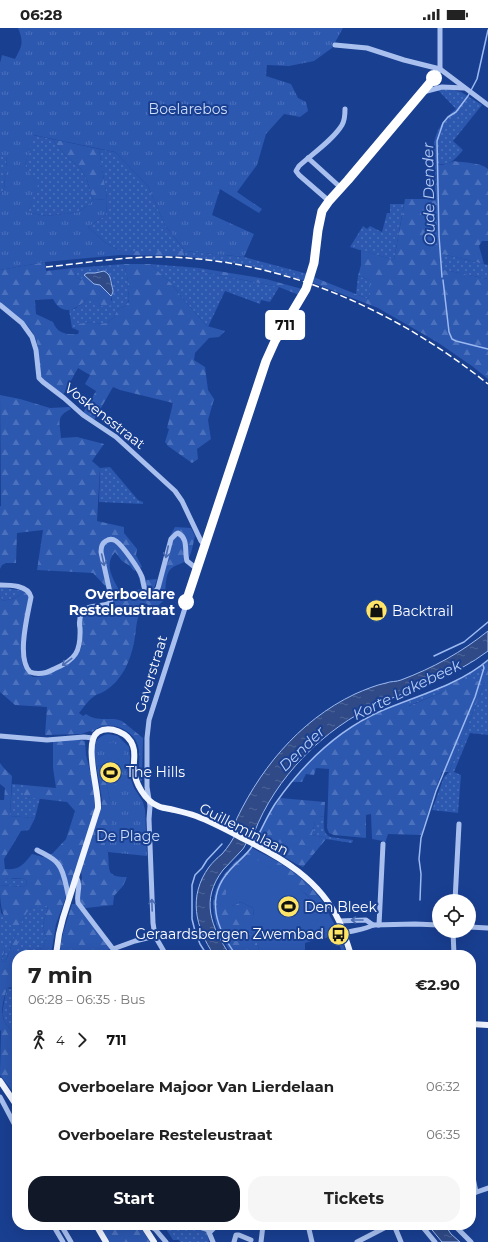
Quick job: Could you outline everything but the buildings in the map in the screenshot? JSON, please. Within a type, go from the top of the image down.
[{"type":"main road","points":[[57,950],[59,934],[69,898],[98,808],[91,753],[93,738],[99,732],[108,729],[118,731],[127,736],[133,745],[135,755],[134,769],[137,784],[148,800]]},
{"type":"main road","name":"Guilleminlaan","points":[[148,800],[157,806],[195,816],[223,828],[258,846],[300,873],[317,888],[326,900],[339,921],[349,950]]},
{"type":"main road","points":[[476,1024],[488,1025]]},
{"type":"main road","points":[[0,1081],[12,1099]]},
{"type":"main road","points":[[99,1230],[106,1242]]},
{"type":"main road","points":[[146,1230],[154,1242]]},
{"type":"street","points":[[440,28],[440,69]]},
{"type":"street","points":[[335,45],[367,48],[404,60],[440,69],[488,105]]},
{"type":"street","name":"Gaverstraat","points":[[155,936],[153,923],[149,819],[150,806],[148,800],[147,781],[147,738],[149,720],[197,569],[266,361],[275,341],[301,299],[308,283],[314,263],[322,211],[340,187],[348,180],[436,76],[440,69]]},
{"type":"street","points":[[422,92],[442,87],[455,86],[468,90]]},
{"type":"street","points":[[329,201],[296,171],[299,166],[333,136],[342,125],[345,118],[345,109]]},
{"type":"street","points":[[308,158],[340,187]]},
{"type":"street","name":"Voskensstraat","points":[[0,305],[22,323],[32,337],[36,350],[39,378],[75,409],[116,437],[175,491],[201,541],[205,545]]},
{"type":"street","points":[[0,585],[25,588],[30,593],[31,596],[25,630],[25,663],[27,669],[34,674],[45,673],[58,668],[76,654],[79,650],[80,641],[80,614],[86,608],[110,603],[111,597],[101,552],[101,546],[106,541],[116,541],[124,550],[142,576],[145,590],[149,594],[154,593],[158,588],[171,539],[176,534],[178,533],[183,537],[186,545],[187,561],[197,569]]},
{"type":"street","points":[[0,736],[47,740],[84,737],[93,738]]},
{"type":"street","points":[[455,894],[459,824]]},
{"type":"street","points":[[376,925],[383,844]]},
{"type":"street","points":[[37,850],[59,865],[63,873],[65,887],[69,898]]},
{"type":"street","points":[[76,876],[80,883],[78,903],[114,949],[135,941],[155,936],[163,950]]},
{"type":"street","points":[[339,921],[366,920],[376,925]]},
{"type":"street","points":[[344,933],[356,929],[369,928],[376,925],[432,925]]},
{"type":"street","points":[[476,927],[488,928]]},
{"type":"street","points":[[453,938],[454,950]]},
{"type":"street","points":[[0,1097],[12,1120]]},
{"type":"street","points":[[476,1192],[488,1188]]},
{"type":"street","points":[[56,1230],[63,1242]]},
{"type":"street","points":[[64,1230],[71,1242]]},
{"type":"street","points":[[155,1230],[166,1242]]},
{"type":"street","points":[[207,1230],[210,1232],[213,1242]]},
{"type":"street","points":[[260,1242],[262,1230]]},
{"type":"street","points":[[309,1230],[312,1242]]},
{"type":"street","points":[[357,1242],[376,1230]]},
{"type":"street","points":[[396,1230],[401,1242]]},
{"type":"street","points":[[425,1230],[435,1242]]},
{"type":"street","points":[[459,1230],[471,1242]]},
{"type":"street","points":[[234,1242],[236,1235],[251,1240]]},
{"type":"green space","name":"Boelarebos","points":[[18,28],[343,28],[332,48],[314,61],[289,66],[267,65],[266,76],[291,84],[298,98],[306,102],[308,111],[300,117],[284,114],[266,134],[257,165],[237,192],[262,209],[259,213],[220,189],[212,215],[254,234],[244,257],[185,251],[165,225],[148,186],[115,152],[34,135],[25,165],[38,185],[28,212],[46,216],[79,212],[93,200],[107,199],[106,215],[88,227],[106,243],[120,251],[120,255],[45,262],[0,270],[0,195],[4,189],[7,157],[0,155],[0,63],[2,55],[15,59],[21,47],[22,41]]},
{"type":"green space","points":[[448,89],[461,92],[482,105],[453,141],[463,150],[451,162],[435,165],[434,145],[436,135],[444,120],[456,109],[438,90]]},
{"type":"green space","points":[[33,135],[52,139],[66,156],[81,169],[87,180],[93,200],[79,212],[46,216],[28,212],[37,185],[25,165]]},
{"type":"green space","points":[[52,139],[99,149],[107,199],[93,200],[87,180],[81,169],[66,156]]},
{"type":"green space","points":[[99,149],[115,152],[148,186],[165,225],[185,251],[120,251],[106,243],[88,227],[106,215],[107,199]]},
{"type":"green space","points":[[0,155],[7,156],[4,189],[0,195]]},
{"type":"green space","points":[[454,161],[481,165],[488,169],[488,241],[482,241],[479,246],[484,264],[442,254],[440,269],[488,279],[488,379],[437,342],[378,308],[311,282],[313,277],[368,299],[370,295],[370,280],[358,276],[361,265],[361,250],[394,260],[405,199],[435,199],[435,165],[442,165]]},
{"type":"green space","points":[[390,204],[404,204],[394,260],[350,247],[363,226],[367,229],[370,226],[382,232],[387,213],[390,213]]},
{"type":"green space","points":[[120,251],[185,251],[184,256],[120,255]]},
{"type":"green space","points":[[185,251],[244,257],[308,274],[306,281],[247,265],[184,256]]},
{"type":"green space","points":[[442,254],[488,265],[488,279],[440,269]]},
{"type":"green space","points":[[45,262],[46,271],[74,268],[76,277],[81,280],[84,275],[94,284],[100,285],[111,296],[111,305],[106,307],[101,306],[90,295],[77,307],[66,310],[57,305],[53,299],[35,300],[36,314],[53,322],[57,329],[63,333],[78,334],[79,331],[75,329],[77,324],[91,322],[95,324],[107,323],[114,317],[118,309],[125,306],[129,301],[127,276],[124,264],[150,264],[171,283],[207,326],[225,331],[219,337],[209,338],[195,353],[194,360],[205,367],[208,390],[214,399],[208,420],[211,439],[197,449],[198,459],[192,463],[168,446],[165,442],[169,429],[167,428],[173,403],[113,387],[94,420],[83,413],[96,391],[85,384],[90,375],[78,368],[63,395],[44,380],[40,372],[38,348],[35,337],[29,327],[20,318],[0,303],[0,270]]},
{"type":"green space","points":[[124,264],[127,276],[129,300],[125,306],[118,309],[114,317],[107,323],[95,324],[90,322],[78,324],[75,329],[72,328],[69,310],[81,305],[90,294],[101,306],[112,300],[111,296],[113,292],[112,280],[101,271],[87,273],[81,280],[76,277],[74,268]]},
{"type":"green space","points":[[150,264],[199,268],[198,271],[279,287],[270,302],[261,300],[260,304],[225,291],[208,327],[171,283]]},
{"type":"green space","points":[[199,268],[266,279],[302,289],[299,295],[279,287],[198,271]]},
{"type":"green space","points":[[358,276],[370,280],[370,295],[368,299],[356,294]]},
{"type":"green space","points":[[0,395],[50,408],[69,407],[71,409],[61,417],[60,420],[61,438],[77,437],[104,444],[92,461],[100,468],[97,521],[124,527],[124,533],[137,549],[136,555],[142,567],[134,571],[130,566],[122,561],[115,552],[110,562],[110,571],[119,590],[123,588],[125,592],[142,589],[138,575],[143,574],[146,580],[157,579],[153,591],[157,594],[160,591],[170,543],[170,536],[175,527],[191,528],[195,536],[189,558],[185,562],[173,567],[167,575],[163,601],[154,608],[146,603],[142,608],[137,622],[132,650],[123,673],[112,686],[91,699],[79,713],[83,716],[86,714],[90,717],[100,719],[122,721],[143,738],[142,781],[140,781],[139,776],[137,743],[135,738],[127,731],[116,726],[105,726],[99,727],[92,732],[90,731],[81,734],[45,735],[47,707],[15,705],[0,692],[0,596],[3,601],[15,598],[25,591],[29,595],[23,633],[22,664],[27,672],[33,677],[46,675],[53,672],[74,659],[82,644],[80,618],[85,612],[113,599],[108,600],[107,588],[93,573],[37,570],[43,530],[17,533],[16,563],[6,563],[2,565],[0,569]]},
{"type":"green space","points":[[110,467],[138,500],[143,502],[143,504],[99,502],[100,468]]},
{"type":"green space","points":[[0,587],[25,591],[15,598],[3,601],[0,596]]},
{"type":"green space","points":[[488,661],[488,683],[485,682],[449,772],[442,772],[421,835],[388,834],[385,843],[383,841],[372,839],[371,814],[366,815],[366,838],[334,835],[329,833],[327,828],[329,769],[316,768],[314,775],[306,774],[302,782],[292,782],[315,755],[343,733],[374,715],[406,701],[409,706],[445,691],[443,686],[462,677],[464,680],[473,678],[479,683],[484,668],[483,665]]},
{"type":"green space","points":[[483,665],[484,668],[479,683],[464,680],[462,677]]},
{"type":"green space","points":[[485,682],[488,683],[488,735],[470,733],[454,772],[461,775],[458,813],[432,810],[444,777],[449,772]]},
{"type":"green space","points":[[443,686],[445,691],[408,706],[406,701]]},
{"type":"green space","name":"De Plage","points":[[108,734],[118,736],[129,747],[129,774],[134,788],[143,802],[145,810],[147,856],[108,852],[104,841],[111,829],[111,805],[103,767],[99,765],[97,769],[94,747],[98,739]]},
{"type":"green space","points":[[53,740],[85,741],[86,755],[94,787],[96,810],[101,809],[102,800],[97,769],[99,765],[103,767],[111,805],[111,829],[104,841],[108,851],[109,868],[115,876],[127,877],[123,886],[114,896],[113,905],[86,908],[82,907],[79,903],[82,877],[81,872],[76,870],[56,924],[52,950],[37,950],[43,948],[46,939],[43,925],[48,906],[36,907],[29,910],[19,927],[16,928],[10,925],[2,911],[0,885],[23,887],[26,885],[27,881],[25,879],[15,878],[0,879],[0,800],[4,800],[5,788],[0,784],[0,763],[12,776],[10,816],[35,818],[29,830],[21,831],[4,859],[5,869],[18,868],[32,854],[43,857],[52,854],[66,839],[75,811],[67,802],[24,797],[24,785],[56,788],[53,768]]},
{"type":"green space","points":[[112,741],[125,753],[119,760],[105,749]]},
{"type":"green space","name":"The Hills","points":[[107,758],[122,782],[107,787],[102,760]]},
{"type":"green space","points":[[12,784],[24,785],[24,797],[40,798],[35,818],[10,816]]},
{"type":"green space","points":[[280,798],[325,802],[324,817],[320,816],[319,822],[315,822],[312,835],[326,839],[303,867],[256,840],[265,821]]},
{"type":"green space","points":[[320,816],[324,817],[324,828],[327,835],[330,837],[353,840],[352,843],[312,835],[315,822]]},
{"type":"green space","points":[[252,848],[272,858],[308,884],[322,901],[316,905],[306,894],[268,866],[226,906],[232,906],[241,902],[253,908],[251,931],[258,950],[230,950],[216,924],[213,903],[215,892],[230,868]]},
{"type":"green space","name":"Den Bleek","points":[[258,860],[289,880],[316,905],[322,901],[338,931],[315,935],[315,940],[305,943],[305,950],[258,950],[250,931],[253,908],[241,902],[232,906],[226,906],[226,893],[228,888],[234,878]]},
{"type":"green space","points":[[0,879],[25,879],[27,881],[26,885],[23,887],[0,885]]},
{"type":"green space","points":[[72,904],[76,904],[109,945],[110,949],[60,950],[63,933]]},
{"type":"green space","points":[[0,906],[1,913],[19,927],[24,916],[29,910],[36,906],[48,906],[43,925],[46,939],[43,948],[37,950],[15,950],[16,935],[4,962],[1,961],[5,951],[3,943],[0,943]]},
{"type":"green space","points":[[338,931],[345,950],[341,950],[336,936],[315,940],[314,935]]},
{"type":"green space","points":[[16,935],[19,939],[16,950],[12,950],[12,987],[7,988],[2,1013],[4,1021],[12,1031],[12,1091],[0,1075],[0,943],[3,943],[5,947],[1,961],[4,962]]},
{"type":"green space","points":[[12,986],[12,1031],[4,1021],[3,1017],[4,1000],[7,988],[11,989]]},
{"type":"green space","points":[[101,1230],[142,1230],[150,1242],[109,1242]]},
{"type":"green space","points":[[167,1230],[202,1230],[207,1232],[209,1242],[180,1242],[179,1240],[173,1240]]},
{"type":"water","points":[[104,271],[109,275],[113,291],[111,296],[100,285],[94,284],[84,275],[87,273]]},
{"type":"water","name":"Dender","points":[[488,631],[488,651],[462,668],[448,675],[378,704],[358,714],[321,741],[288,774],[263,813],[254,833],[249,837],[242,850],[223,870],[216,881],[210,903],[211,913],[213,924],[226,950],[211,950],[202,934],[196,911],[198,889],[202,878],[209,867],[222,854],[234,837],[237,831],[232,829],[254,788],[267,768],[282,750],[315,718],[334,705],[366,689],[388,682],[399,681],[424,670],[447,659]]},
{"type":"water","points":[[432,1230],[448,1230],[460,1242],[442,1242]]},
{"type":"waterway","name":"Oude Dender","points":[[442,277],[439,236],[437,141],[443,123],[448,117],[456,112],[468,96],[477,79],[488,30]]},
{"type":"waterway","name":"Oude Dender","points":[[443,280],[449,332],[452,339],[488,349]]},
{"type":"waterway","points":[[434,656],[464,642],[488,622]]},
{"type":"waterway","name":"Korte Lakebeek","points":[[255,841],[272,809],[297,776],[309,762],[336,738],[365,719],[381,711],[451,683],[477,669],[488,660]]},
{"type":"waterway","points":[[420,900],[421,874],[419,859],[421,838],[436,791],[475,697],[484,668],[483,665]]},
{"type":"waterway","points":[[204,950],[195,931],[192,919],[192,885],[195,875],[222,844]]},
{"type":"waterway","name":"Korte Lakebeek","points":[[232,950],[223,935],[216,913],[215,902],[217,891],[230,870],[251,849],[253,845]]},
{"type":"railway","points":[[46,267],[121,259],[167,257],[211,260],[254,268],[296,279],[338,294],[378,313],[416,334],[453,358],[488,384]]},
{"type":"bus line","name":"711","points":[[186,602],[258,381],[275,341],[306,289],[312,273],[322,211],[343,183],[348,180],[434,78]]},
{"type":"place","name":"Overboelare Resteleustraat","points":[[186,602]]},
{"type":"place","name":"Backtrail","points":[[376,611]]},
{"type":"place","name":"The Hills","points":[[110,772]]},
{"type":"place","name":"Den Bleek","points":[[288,907]]},
{"type":"place","name":"Geraardsbergen Zwembad","points":[[339,934]]}]
